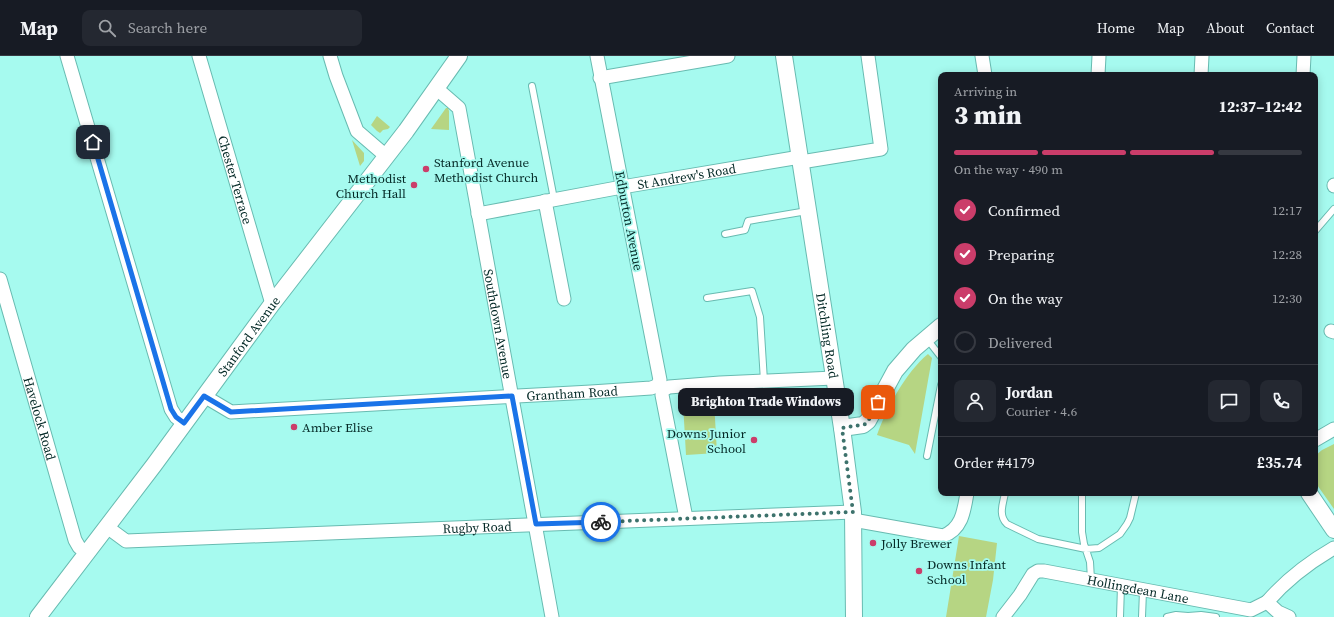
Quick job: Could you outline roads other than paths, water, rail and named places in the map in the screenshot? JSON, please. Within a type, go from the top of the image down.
[{"type":"street","points":[[67,56],[171,409],[176,417],[184,423]]},
{"type":"street","name":"Chester Terrace","points":[[199,56],[272,304]]},
{"type":"street","points":[[330,56],[357,130],[386,156]]},
{"type":"street","name":"Edburton Avenue","points":[[597,56],[600,78],[686,518]]},
{"type":"street","points":[[600,78],[728,56]]},
{"type":"street","name":"Ditchling Road","points":[[784,56],[807,212],[842,428],[853,516],[854,617]]},
{"type":"street","name":"St Andrew's Road","points":[[478,214],[622,187],[882,149],[868,56]]},
{"type":"street","points":[[982,56],[985,72]]},
{"type":"street","points":[[1098,72],[1099,56]]},
{"type":"street","points":[[1201,72],[1202,56]]},
{"type":"street","points":[[1303,72],[1304,56]]},
{"type":"street","name":"Stanford Avenue","points":[[38,617],[108,527],[272,304],[386,156],[436,88],[456,57]]},
{"type":"street","name":"Southdown Avenue","points":[[436,88],[458,108],[552,617]]},
{"type":"street","points":[[549,200],[564,299]]},
{"type":"street","name":"Havelock Road","points":[[0,279],[75,540],[78,547],[87,553]]},
{"type":"street","points":[[842,428],[863,425],[868,421],[895,371],[910,352],[938,328]]},
{"type":"street","name":"Grantham Road","points":[[204,396],[231,412],[834,378]]},
{"type":"street","points":[[1318,438],[1334,429]]},
{"type":"street","name":"Rugby Road","points":[[108,527],[126,541],[686,518],[853,516],[943,536],[949,533],[960,522],[966,496]]},
{"type":"street","points":[[1311,496],[1334,530]]},
{"type":"street","points":[[1289,617],[1278,612],[1267,602],[1282,585],[1301,569],[1334,548]]},
{"type":"street","name":"Hollingdean Lane","points":[[1003,617],[1020,595],[1032,574],[1038,571],[1251,610],[1267,602]]},
{"type":"lane","points":[[532,86],[549,200]]},
{"type":"lane","points":[[1318,228],[1334,209]]},
{"type":"lane","points":[[725,234],[745,230],[748,221],[807,212]]},
{"type":"lane","points":[[707,298],[752,291],[760,316],[764,381]]},
{"type":"lane","points":[[926,337],[938,353]]},
{"type":"lane","points":[[927,456],[938,400]]},
{"type":"lane","points":[[1005,496],[1002,515],[1003,520],[1007,524],[1038,539],[1086,549],[1099,548],[1120,534],[1130,518],[1135,496]]},
{"type":"lane","points":[[1082,496],[1082,532],[1090,562],[1091,580]]},
{"type":"lane","points":[[1120,617],[1121,586]]},
{"type":"lane","points":[[1142,617],[1143,591]]},
{"type":"lane","points":[[1167,617],[1176,615],[1201,615],[1216,617]]},
{"type":"place","name":"Stanford Avenue Methodist Church","points":[[426,169]]},
{"type":"place","name":"Methodist Church Hall","points":[[414,185]]},
{"type":"place","name":"Brighton Trade Windows","points":[[878,402]]},
{"type":"place","name":"Amber Elise","points":[[294,427]]},
{"type":"place","name":"Downs Junior School","points":[[754,440]]},
{"type":"place","name":"Jolly Brewer","points":[[873,543]]},
{"type":"place","name":"Downs Infant School","points":[[919,571]]}]
